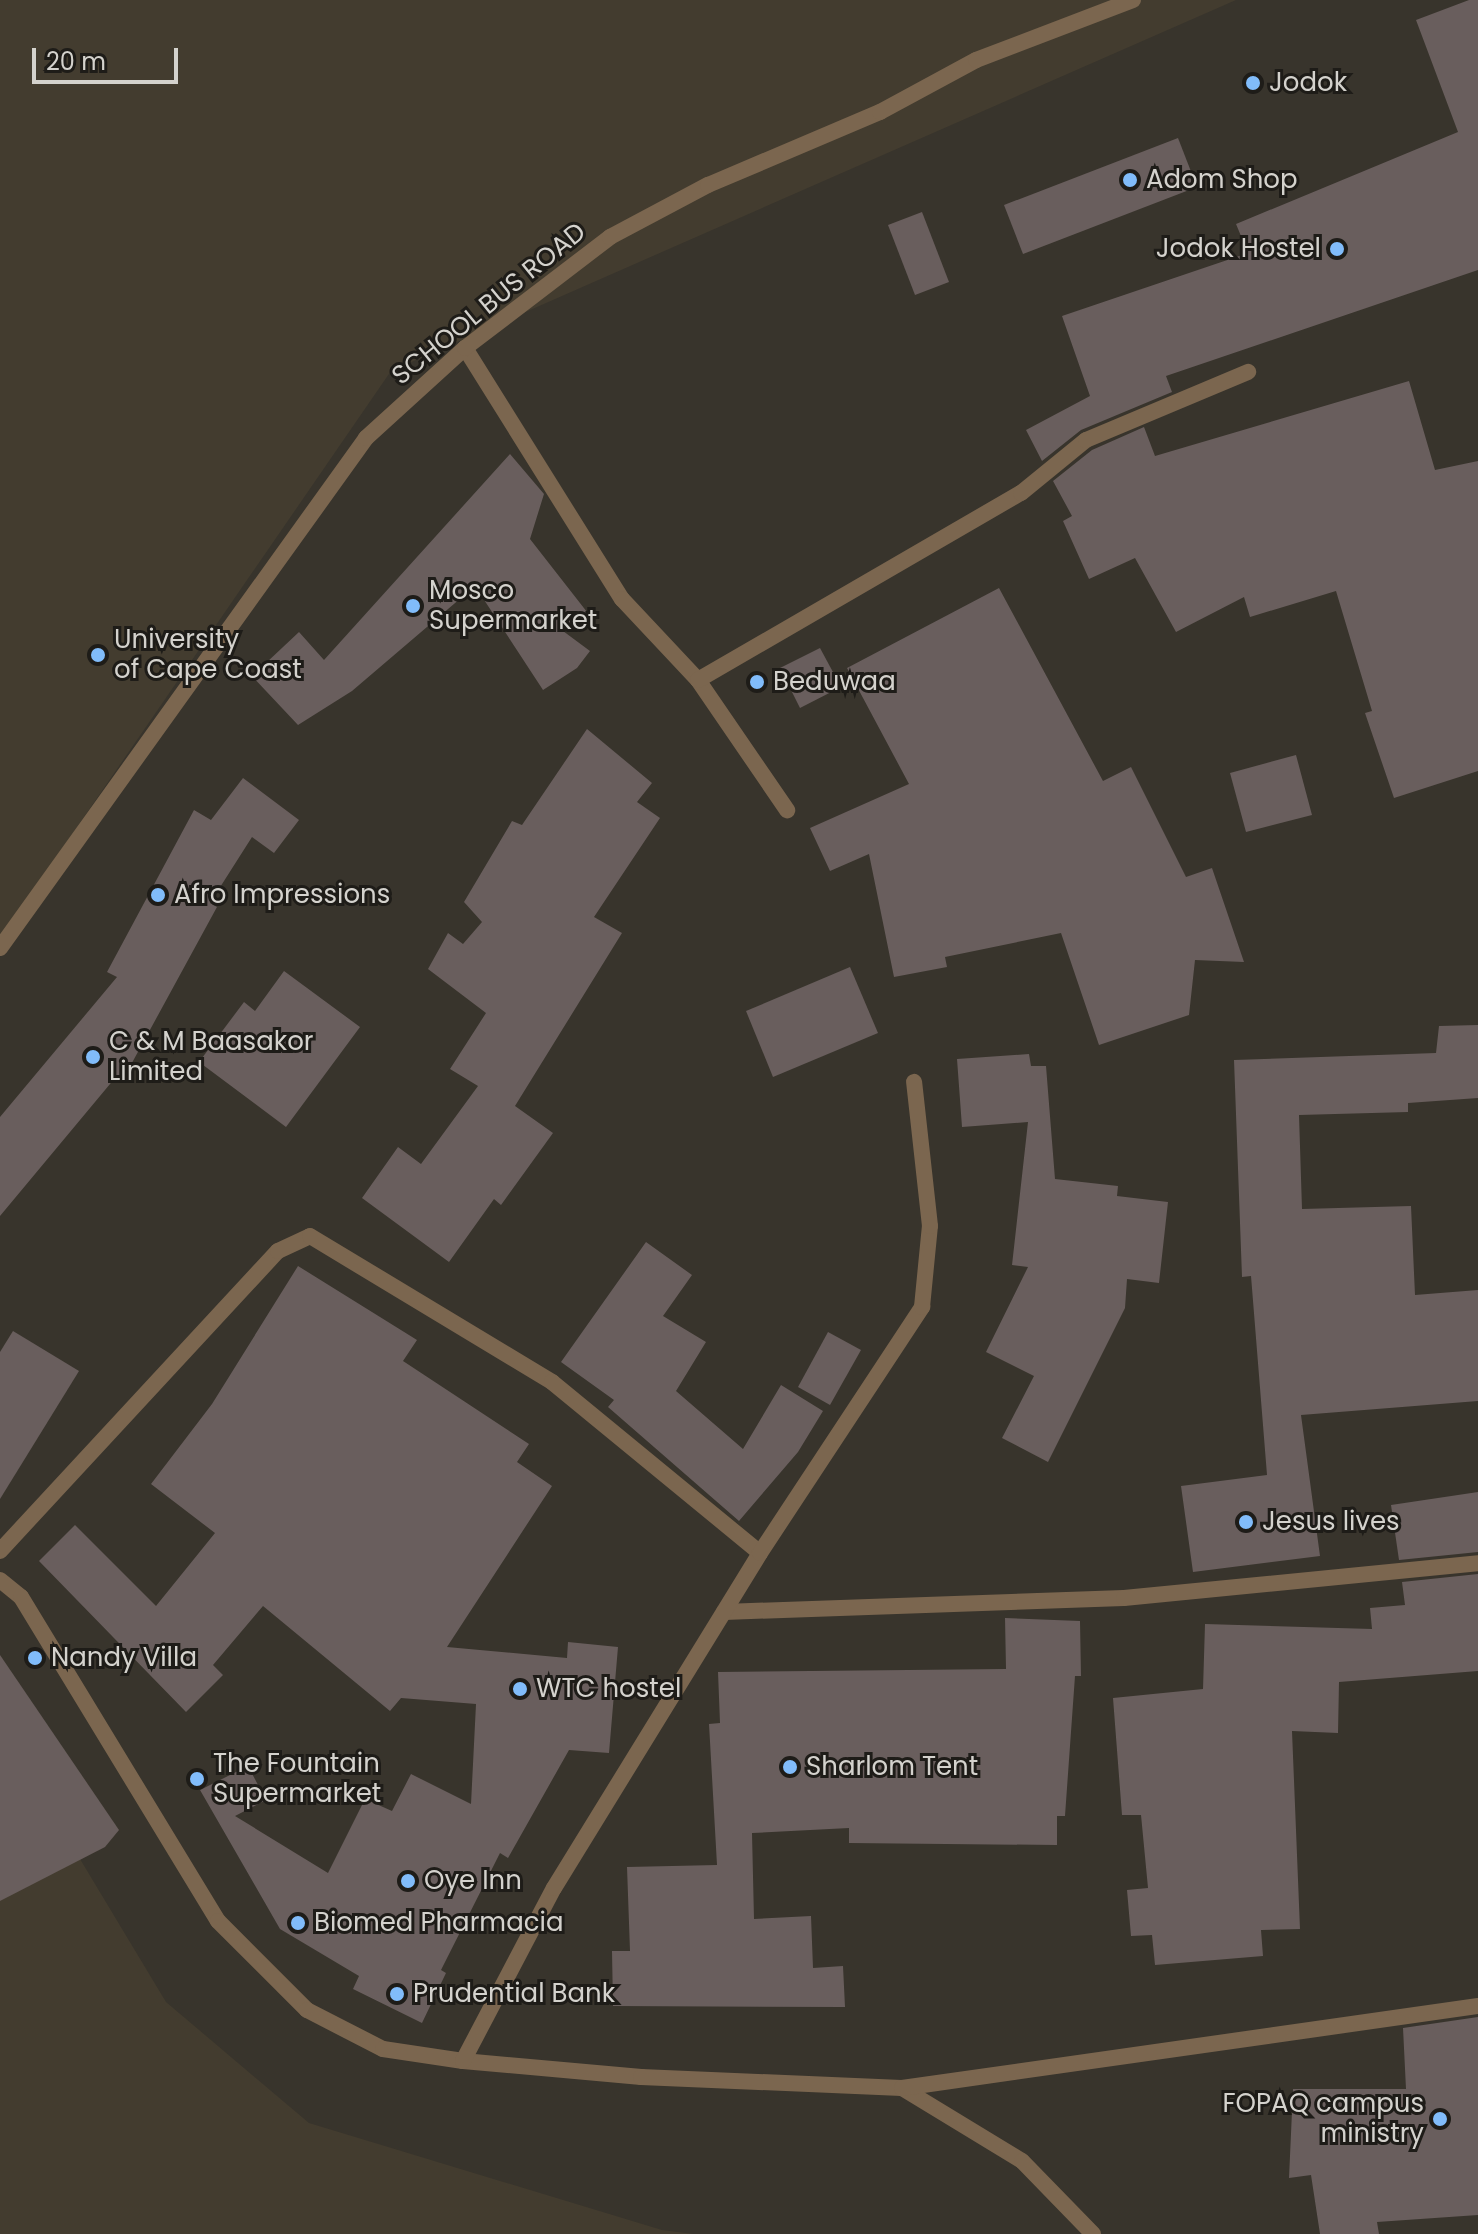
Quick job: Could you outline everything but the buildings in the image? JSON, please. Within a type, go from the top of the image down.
[{"type":"street","name":"SCHOOL BUS ROAD","points":[[0,948],[366,438],[465,348],[610,237],[708,185],[880,112],[976,60],[1133,0]]},
{"type":"street","points":[[465,348],[622,599],[698,680],[787,810]]},
{"type":"street","points":[[698,680],[1021,493],[1086,440],[1248,372]]},
{"type":"street","points":[[463,2061],[554,1888],[760,1553],[922,1307],[930,1226],[914,1082]]},
{"type":"street","points":[[0,1551],[278,1251],[310,1236],[552,1382],[760,1553]]},
{"type":"street","points":[[724,1612],[1124,1598],[1478,1563]]},
{"type":"street","points":[[0,1580],[21,1597],[218,1921],[307,2010],[383,2049],[463,2061],[641,2077],[902,2088],[1478,2006]]},
{"type":"street","points":[[902,2088],[1022,2161],[1093,2234]]},
{"type":"shaded area","name":"University of Cape Coast","points":[[0,0],[1236,0],[391,371],[0,939]]},
{"type":"shaded area","points":[[0,1726],[166,2002],[309,2123],[662,2230],[694,2234],[0,2234]]},
{"type":"place","name":"Jodok","points":[[1253,83]]},
{"type":"place","name":"Adom Shop","points":[[1130,180]]},
{"type":"place","name":"Jodok Hostel","points":[[1337,249]]},
{"type":"place","name":"Mosco Supermarket","points":[[413,606]]},
{"type":"place","name":"University of Cape Coast","points":[[98,655]]},
{"type":"place","name":"Beduwaa","points":[[757,682]]},
{"type":"place","name":"Afro Impressions","points":[[158,895]]},
{"type":"place","name":"C & M Baasakor Limited","points":[[93,1057]]},
{"type":"place","name":"Jesus lives","points":[[1246,1522]]},
{"type":"place","name":"Nandy Villa","points":[[35,1658]]},
{"type":"place","name":"WTC hostel","points":[[520,1689]]},
{"type":"place","name":"Sharlom Tent","points":[[790,1767]]},
{"type":"place","name":"The Fountain Supermarket","points":[[197,1779]]},
{"type":"place","name":"Oye Inn","points":[[408,1881]]},
{"type":"place","name":"Biomed Pharmacia","points":[[298,1923]]},
{"type":"place","name":"Prudential Bank","points":[[397,1994]]},
{"type":"place","name":"FOPAQ campus ministry","points":[[1440,2119]]}]
